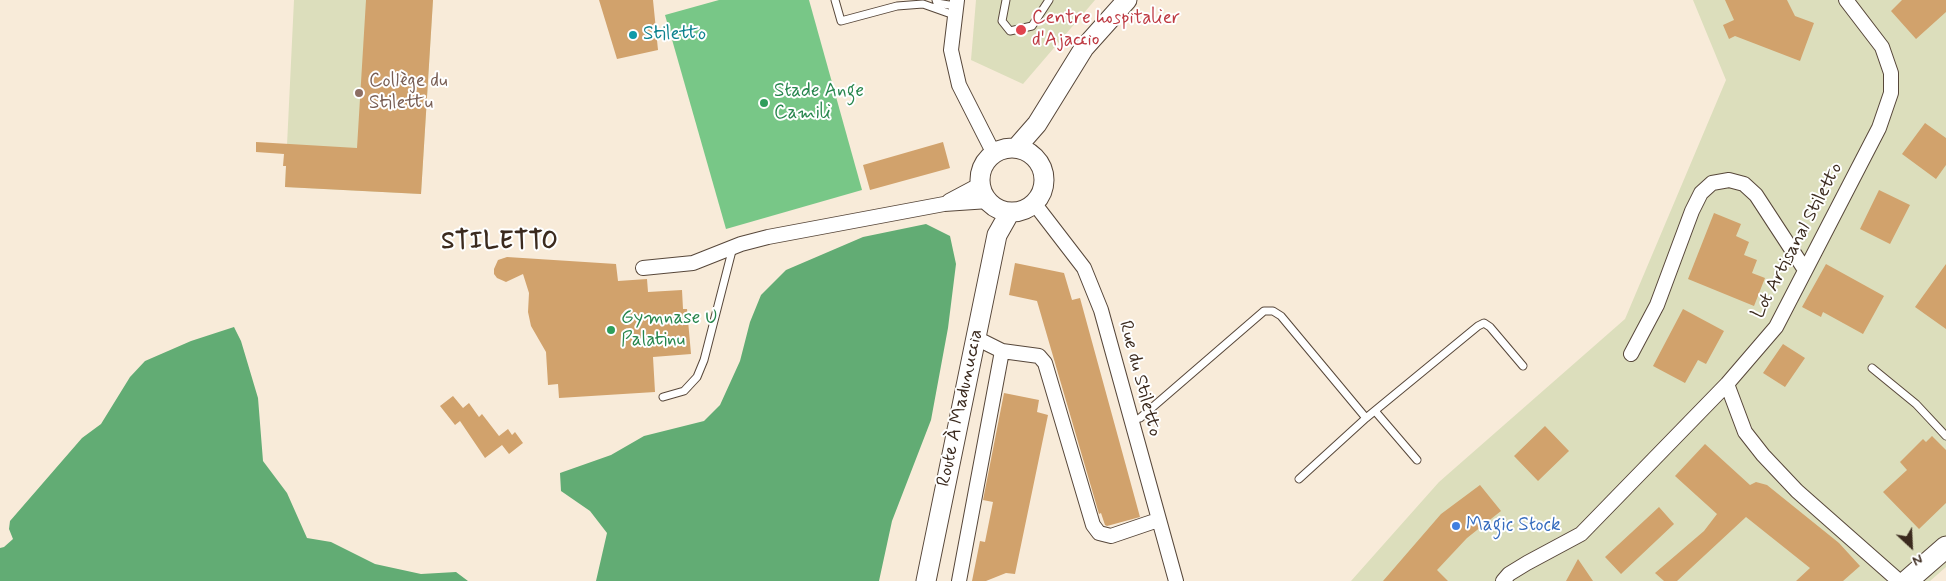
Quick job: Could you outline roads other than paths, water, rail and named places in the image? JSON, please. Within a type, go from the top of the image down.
[{"type":"main road","points":[[1016,148],[1037,124],[1084,48],[1127,0]]},
{"type":"main road","points":[[1034,156],[1016,148],[1008,148],[994,154],[983,167],[981,184],[998,206],[1027,208],[1034,203],[1044,185],[1044,174],[1034,156],[1037,124]]},
{"type":"main road","name":"Route À Madunuccia","points":[[926,581],[997,235],[998,206]]},
{"type":"main road","points":[[1907,581],[1946,547]]},
{"type":"street","name":"Lot Artisanal Stiletto","points":[[1503,581],[1527,562],[1581,534],[1727,384],[1776,327],[1879,128],[1892,93],[1891,73],[1882,46],[1846,0]]},
{"type":"street","points":[[955,5],[951,50],[960,85],[994,154]]},
{"type":"street","points":[[1631,354],[1657,305],[1692,211],[1701,193],[1712,183],[1729,180],[1744,184],[1756,195],[1805,270]]},
{"type":"street","points":[[944,204],[981,184]]},
{"type":"street","name":"Rue du Stiletto","points":[[1034,203],[1050,220],[1084,268],[1101,310],[1176,581]]},
{"type":"street","points":[[643,268],[693,263],[733,247],[768,237],[944,204],[998,206]]},
{"type":"street","points":[[976,338],[1002,351],[1039,356],[1045,363],[1093,525],[1099,533],[1111,536],[1158,520]]},
{"type":"street","points":[[959,581],[1002,351]]},
{"type":"street","points":[[1727,384],[1742,427],[1764,455],[1798,491],[1898,581]]},
{"type":"lane","points":[[836,0],[841,21],[896,3],[955,5]]},
{"type":"lane","points":[[936,0],[936,3],[955,5]]},
{"type":"lane","points":[[1006,0],[1002,21],[1010,32],[1032,26],[1049,0]]},
{"type":"lane","points":[[663,397],[684,391],[697,376],[704,360],[733,247]]},
{"type":"lane","points":[[1131,421],[1140,418],[1264,311],[1273,311],[1281,316],[1366,418]]},
{"type":"lane","points":[[1299,479],[1366,418],[1478,326],[1484,323],[1490,327],[1524,366]]},
{"type":"lane","points":[[1872,368],[1916,404],[1946,436]]},
{"type":"lane","points":[[1375,411],[1417,460]]},
{"type":"place","name":"Centre hospitalier d'Ajaccio","points":[[1021,30]]},
{"type":"place","name":"Stiletto","points":[[633,35]]},
{"type":"place","name":"Collège du Stilettu","points":[[359,93]]},
{"type":"place","name":"Stade Ange Camili","points":[[764,103]]},
{"type":"place","name":"Gymnase U Palatinu","points":[[611,330]]},
{"type":"place","name":"Magic Stock","points":[[1456,526]]},
{"type":"district","name":"STILETTO","points":[[500,243]]}]
